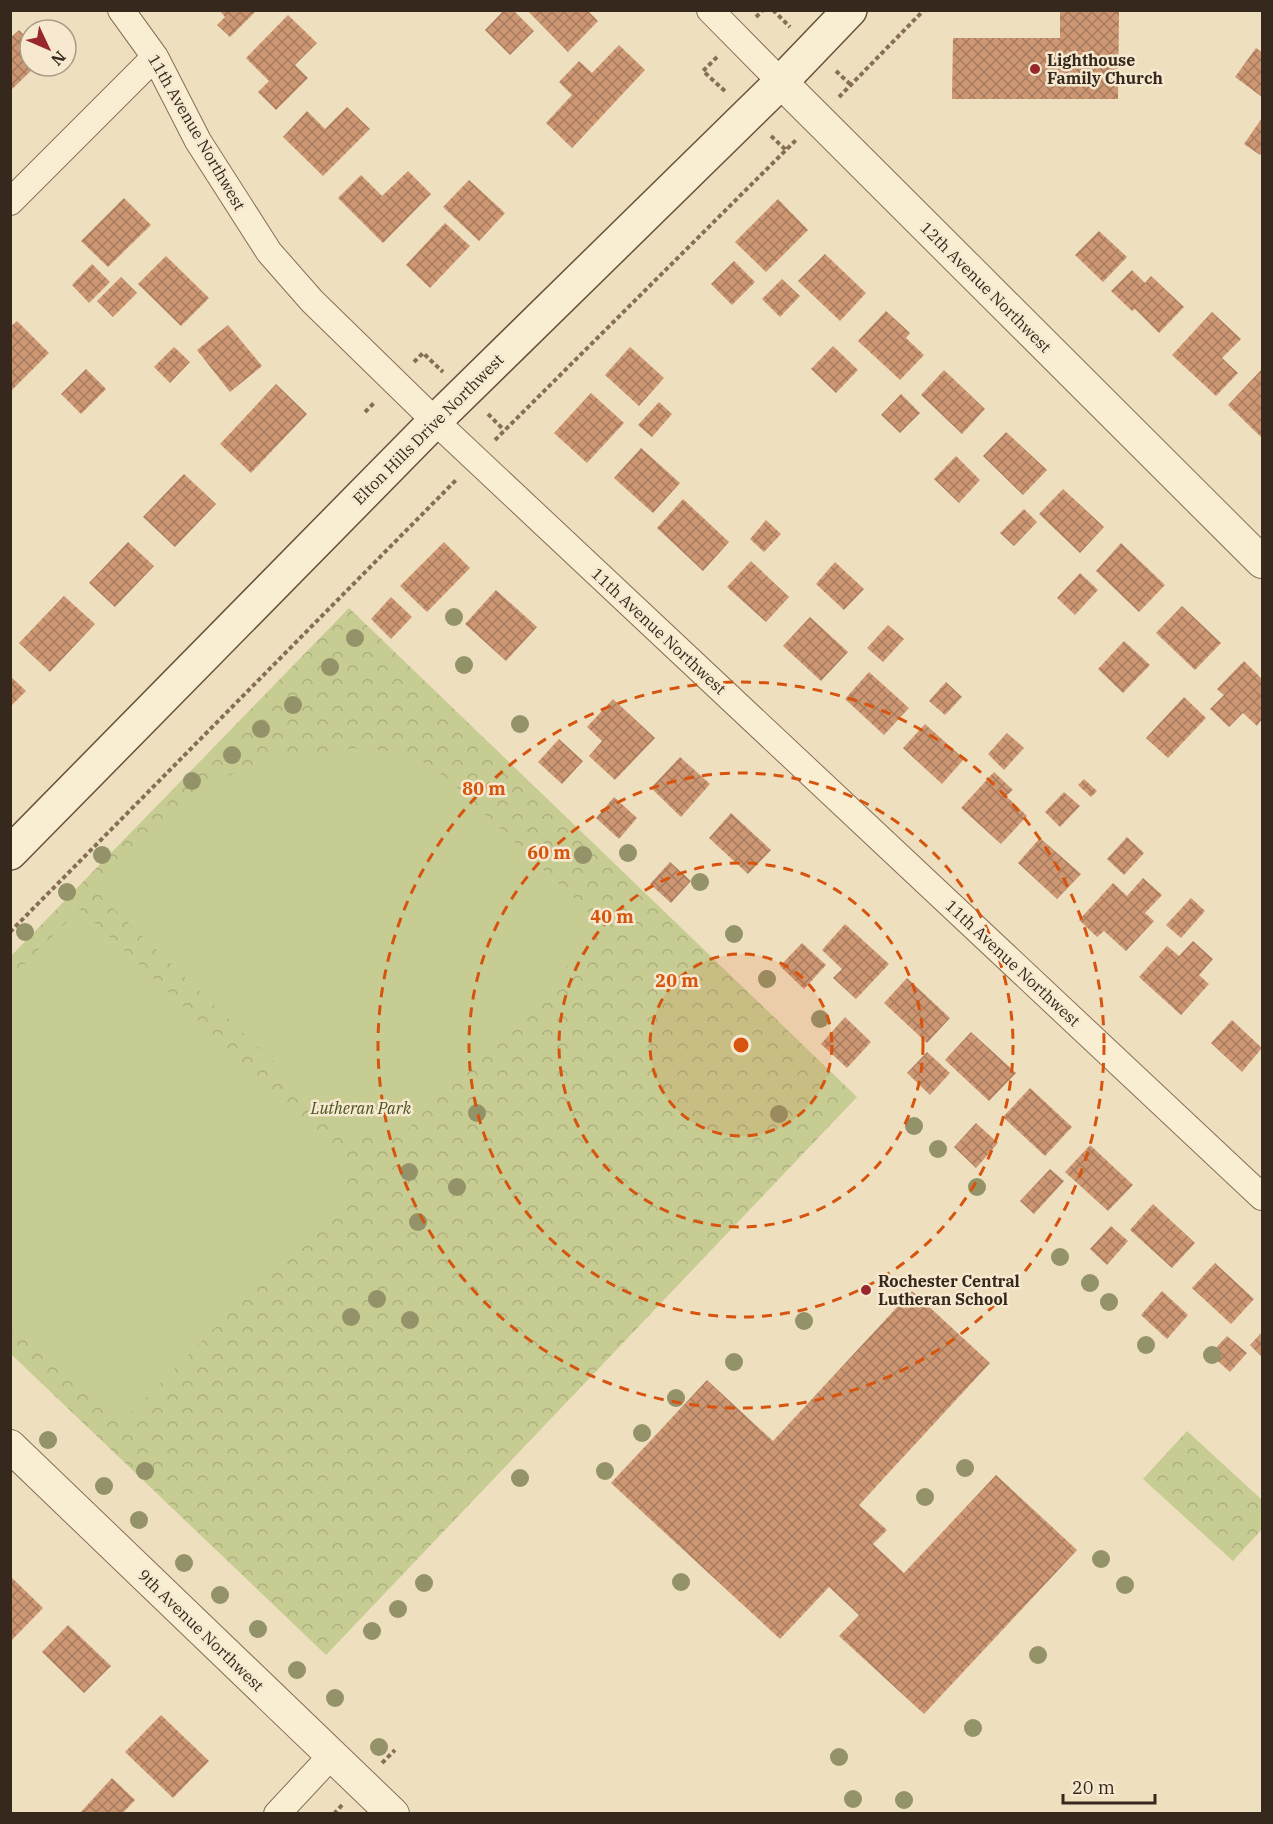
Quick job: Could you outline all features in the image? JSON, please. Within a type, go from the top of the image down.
[{"type":"main road","name":"Elton Hills Drive Northwest","points":[[10,853],[435,421],[781,82],[850,10]]},
{"type":"street","name":"11th Avenue Northwest","points":[[121,10],[155,57],[198,141],[268,252],[312,301],[435,421],[1263,1197]]},
{"type":"street","name":"12th Avenue Northwest","points":[[710,10],[1263,562]]},
{"type":"street","points":[[10,202],[155,57]]},
{"type":"street","name":"9th Avenue Northwest","points":[[10,1446],[393,1814]]},
{"type":"street","points":[[277,1814],[331,1755]]},
{"type":"path","points":[[850,85],[924,10]]},
{"type":"path","points":[[504,430],[786,150]]},
{"type":"path","points":[[10,932],[447,489]]},
{"type":"green space","name":"Lutheran Park","points":[[349,608],[857,1097],[326,1655],[11,1354],[10,957]]},
{"type":"green space","points":[[365,748],[411,754],[449,780],[605,928],[399,1138],[350,1135],[93,889],[172,811],[215,782],[239,771],[288,757]]},
{"type":"green space","points":[[80,909],[343,1157],[346,1195],[121,1423],[11,1319],[11,982],[31,957]]},
{"type":"green space","points":[[1187,1431],[1262,1500],[1262,1529],[1233,1561],[1143,1479]]},
{"type":"building","points":[[219,10],[257,10],[230,37],[217,25],[225,17]]},
{"type":"building","points":[[504,10],[513,10],[534,31],[510,55],[485,30]]},
{"type":"building","points":[[527,10],[587,10],[598,21],[568,52]]},
{"type":"building","name":"Lighthouse Family Church","points":[[1060,10],[1119,10],[1118,99],[952,99],[953,38],[1060,38]]},
{"type":"building","points":[[288,15],[317,43],[295,65],[308,78],[276,110],[258,92],[269,81],[246,58]]},
{"type":"building","points":[[18,31],[18,78],[24,78],[10,91],[10,38]]},
{"type":"building","points":[[619,45],[645,70],[572,148],[546,123],[572,95],[559,82],[579,61],[592,73]]},
{"type":"building","points":[[1256,48],[1262,52],[1262,97],[1235,77]]},
{"type":"building","points":[[347,107],[370,129],[323,176],[283,137],[307,111],[325,129]]},
{"type":"building","points":[[1262,118],[1262,152],[1260,155],[1244,144]]},
{"type":"building","points":[[408,171],[431,194],[383,243],[338,198],[361,175],[382,196]]},
{"type":"building","points":[[469,180],[505,213],[479,241],[443,207]]},
{"type":"building","points":[[124,198],[151,225],[108,267],[81,241]]},
{"type":"building","points":[[778,199],[808,230],[766,272],[735,242]]},
{"type":"building","points":[[445,223],[470,246],[430,288],[406,265]]},
{"type":"building","points":[[1099,231],[1127,257],[1103,282],[1075,255]]},
{"type":"building","points":[[825,254],[866,293],[840,321],[798,281]]},
{"type":"building","points":[[166,256],[209,298],[181,326],[138,284]]},
{"type":"building","points":[[734,261],[755,282],[732,305],[711,284]]},
{"type":"building","points":[[92,264],[110,282],[89,303],[72,285]]},
{"type":"building","points":[[1132,270],[1145,283],[1151,276],[1184,307],[1159,333],[1135,309],[1132,311],[1111,291]]},
{"type":"building","points":[[121,277],[137,293],[113,317],[97,301]]},
{"type":"building","points":[[782,279],[800,296],[780,317],[762,299]]},
{"type":"building","points":[[886,311],[910,333],[906,338],[924,355],[900,380],[858,341]]},
{"type":"building","points":[[1212,312],[1241,339],[1222,358],[1238,373],[1216,396],[1172,355]]},
{"type":"building","points":[[17,321],[49,353],[10,392],[10,327]]},
{"type":"building","points":[[228,325],[262,366],[230,392],[197,350]]},
{"type":"building","points":[[833,346],[858,370],[836,393],[811,369]]},
{"type":"building","points":[[174,347],[190,362],[170,383],[154,367]]},
{"type":"building","points":[[630,347],[664,378],[639,406],[605,375]]},
{"type":"building","points":[[86,369],[106,389],[81,414],[61,394]]},
{"type":"building","points":[[1262,369],[1262,438],[1228,405]]},
{"type":"building","points":[[944,370],[985,409],[962,434],[921,395]]},
{"type":"building","points":[[276,384],[307,414],[251,473],[220,444]]},
{"type":"building","points":[[591,393],[624,423],[587,463],[554,433]]},
{"type":"building","points":[[901,394],[920,413],[900,433],[881,415]]},
{"type":"building","points":[[659,402],[672,414],[652,437],[638,425]]},
{"type":"building","points":[[1006,432],[1047,470],[1023,495],[983,456]]},
{"type":"building","points":[[641,448],[680,483],[653,513],[614,478]]},
{"type":"building","points":[[956,456],[980,480],[959,503],[934,479]]},
{"type":"building","points":[[184,474],[216,504],[175,547],[143,517]]},
{"type":"building","points":[[1063,489],[1104,527],[1080,553],[1039,514]]},
{"type":"building","points":[[683,499],[729,542],[703,571],[657,528]]},
{"type":"building","points":[[1024,509],[1037,522],[1014,546],[1000,533]]},
{"type":"building","points":[[766,520],[781,534],[764,552],[750,539]]},
{"type":"building","points":[[128,542],[154,566],[115,607],[89,583]]},
{"type":"building","points":[[444,542],[470,568],[427,612],[400,586]]},
{"type":"building","points":[[1121,543],[1165,585],[1139,612],[1096,571]]},
{"type":"building","points":[[751,561],[789,597],[766,622],[727,587]]},
{"type":"building","points":[[835,562],[864,589],[844,610],[816,584]]},
{"type":"building","points":[[1080,573],[1098,590],[1075,615],[1057,598]]},
{"type":"building","points":[[496,590],[537,627],[506,661],[465,624]]},
{"type":"building","points":[[64,596],[95,624],[50,672],[19,643]]},
{"type":"building","points":[[391,597],[412,617],[391,639],[371,619]]},
{"type":"building","points":[[1182,606],[1221,643],[1195,670],[1156,633]]},
{"type":"building","points":[[810,617],[848,652],[821,681],[783,646]]},
{"type":"building","points":[[888,625],[904,639],[883,662],[867,648]]},
{"type":"building","points":[[1124,641],[1150,665],[1123,693],[1098,669]]},
{"type":"building","points":[[1244,661],[1262,679],[1262,719],[1257,726],[1243,713],[1229,727],[1210,709],[1224,695],[1217,689]]},
{"type":"building","points":[[869,672],[909,708],[884,735],[845,699]]},
{"type":"building","points":[[10,676],[26,691],[10,707]]},
{"type":"building","points":[[946,682],[962,697],[945,715],[929,701]]},
{"type":"building","points":[[1184,697],[1206,718],[1168,758],[1146,738]]},
{"type":"building","points":[[613,699],[655,738],[615,780],[589,756],[602,741],[587,727]]},
{"type":"building","points":[[925,724],[964,759],[942,784],[903,748]]},
{"type":"building","points":[[1007,733],[1024,748],[1004,770],[988,754]]},
{"type":"building","points":[[559,739],[583,761],[562,784],[538,762]]},
{"type":"building","points":[[680,757],[710,784],[681,817],[651,788]]},
{"type":"building","points":[[994,772],[1013,790],[1006,796],[1027,816],[1001,844],[961,808]]},
{"type":"building","points":[[1084,779],[1097,791],[1091,797],[1078,785]]},
{"type":"building","points":[[1064,792],[1080,806],[1060,827],[1045,812]]},
{"type":"building","points":[[614,797],[637,818],[619,839],[596,818]]},
{"type":"building","points":[[731,813],[771,850],[748,874],[709,838]]},
{"type":"building","points":[[1127,837],[1144,853],[1124,875],[1107,859]]},
{"type":"building","points":[[1040,838],[1081,874],[1057,899],[1018,863]]},
{"type":"building","points":[[670,862],[691,881],[671,903],[650,884]]},
{"type":"building","points":[[1143,878],[1162,895],[1145,913],[1154,921],[1126,951],[1104,931],[1097,937],[1079,920],[1113,883],[1127,896]]},
{"type":"building","points":[[1191,898],[1205,911],[1181,938],[1166,925]]},
{"type":"building","points":[[845,924],[889,964],[856,999],[833,978],[842,969],[822,950]]},
{"type":"building","points":[[1193,941],[1213,959],[1199,975],[1209,984],[1181,1015],[1139,977],[1167,946],[1179,956]]},
{"type":"building","points":[[802,943],[826,965],[804,989],[780,966]]},
{"type":"building","points":[[907,978],[950,1018],[927,1043],[884,1003]]},
{"type":"building","points":[[845,1017],[871,1042],[847,1068],[821,1044]]},
{"type":"building","points":[[1232,1020],[1262,1048],[1242,1072],[1211,1043]]},
{"type":"building","points":[[971,1032],[1016,1073],[989,1101],[945,1060]]},
{"type":"building","points":[[927,1052],[950,1073],[930,1095],[907,1073]]},
{"type":"building","points":[[1030,1088],[1072,1127],[1045,1156],[1003,1117]]},
{"type":"building","points":[[976,1123],[998,1143],[976,1168],[954,1147]]},
{"type":"building","points":[[1090,1145],[1133,1185],[1108,1211],[1065,1172]]},
{"type":"building","points":[[1050,1169],[1064,1181],[1034,1214],[1020,1201]]},
{"type":"building","points":[[1153,1204],[1195,1243],[1172,1268],[1130,1230]]},
{"type":"building","points":[[1111,1226],[1128,1241],[1107,1265],[1090,1249]]},
{"type":"building","points":[[1215,1263],[1254,1299],[1231,1324],[1192,1288]]},
{"type":"building","name":"Rochester Central Lutheran School","points":[[912,1291],[990,1363],[859,1505],[887,1530],[873,1544],[904,1573],[996,1475],[1077,1550],[924,1714],[839,1636],[859,1615],[829,1587],[780,1639],[611,1483],[707,1380],[773,1441]]},
{"type":"building","points":[[1162,1291],[1188,1315],[1167,1339],[1141,1315]]},
{"type":"building","points":[[1262,1332],[1262,1357],[1250,1345]]},
{"type":"building","points":[[1227,1336],[1247,1353],[1230,1372],[1210,1354]]},
{"type":"building","points":[[10,1576],[43,1608],[10,1642]]},
{"type":"building","points":[[68,1625],[111,1666],[84,1693],[42,1652]]},
{"type":"building","points":[[161,1715],[209,1761],[173,1798],[125,1752]]},
{"type":"building","points":[[112,1778],[135,1800],[122,1814],[79,1814]]},
{"type":"place","name":"Lighthouse Family Church","points":[[1035,69]]},
{"type":"place","name":"Rochester Central Lutheran School","points":[[866,1290]]}]
